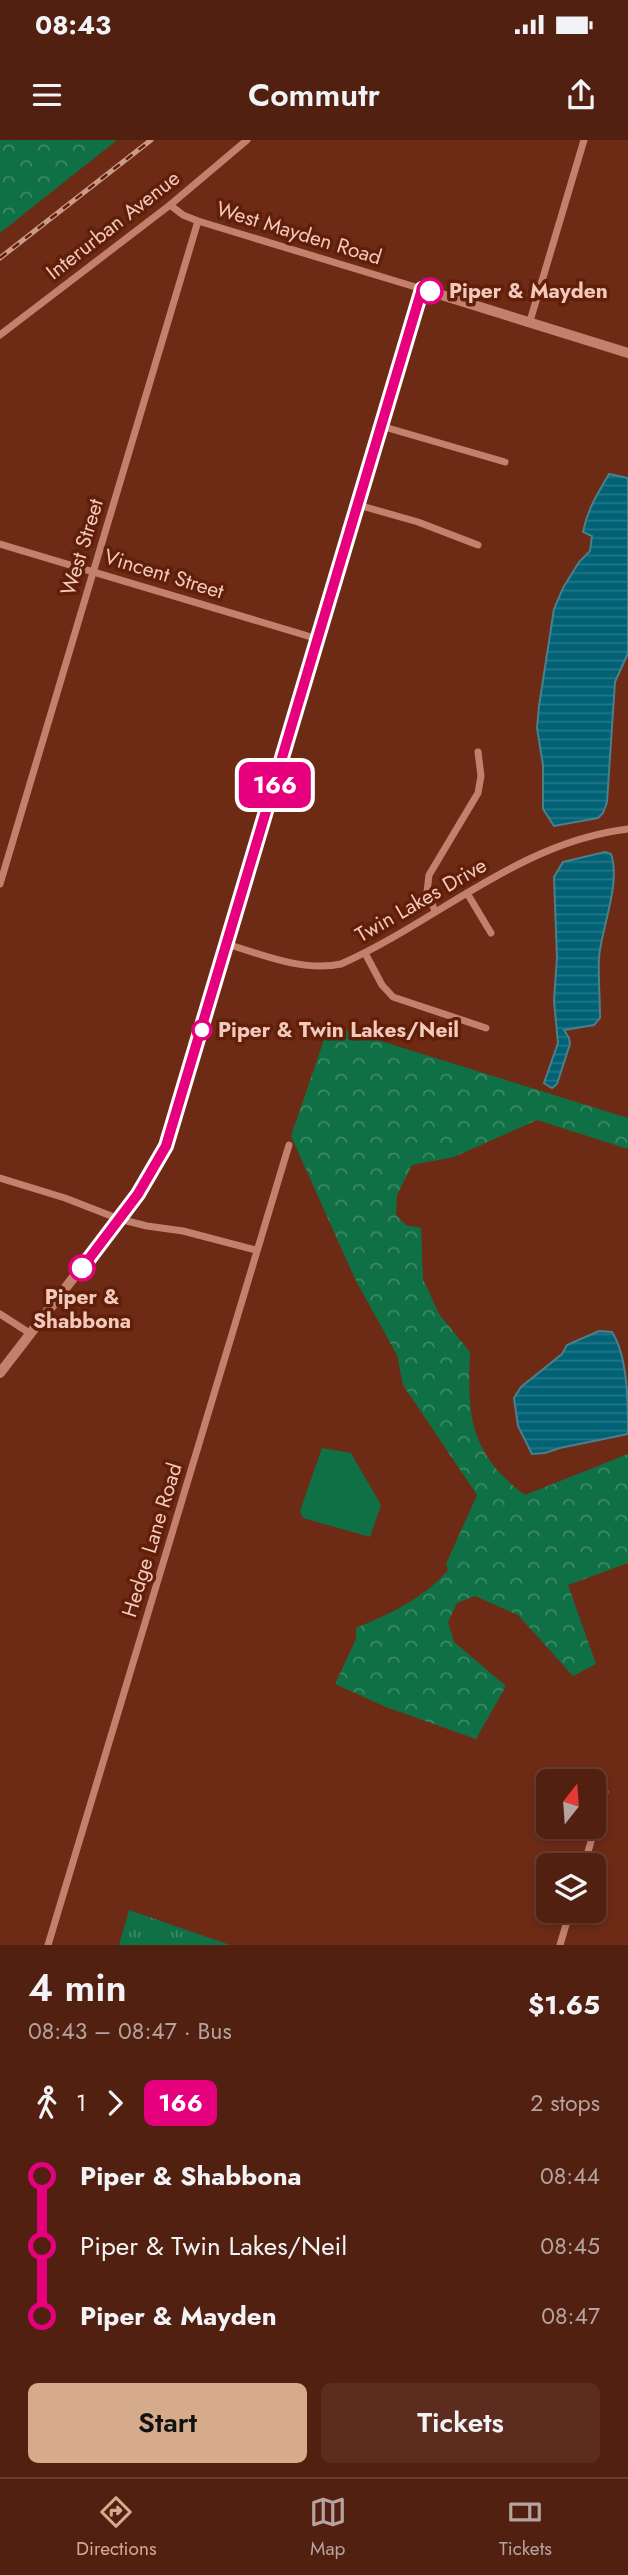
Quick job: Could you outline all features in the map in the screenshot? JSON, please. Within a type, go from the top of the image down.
[{"type":"street","name":"Interurban Avenue","points":[[0,335],[170,205],[247,140]]},
{"type":"street","points":[[530,321],[584,140]]},
{"type":"street","name":"West Mayden Road","points":[[170,205],[183,215],[422,289]]},
{"type":"street","name":"West Street","points":[[0,884],[198,220]]},
{"type":"street","points":[[0,1373],[119,1219],[155,1169],[166,1146],[422,289],[628,353]]},
{"type":"street","points":[[381,426],[505,462]]},
{"type":"street","points":[[358,505],[418,522],[478,545]]},
{"type":"street","name":"Vincent Street","points":[[0,544],[318,639]]},
{"type":"street","points":[[435,911],[427,892],[429,875],[478,793],[481,776],[478,752]]},
{"type":"street","name":"Twin Lakes Drive","points":[[228,944],[320,968],[341,964],[549,849],[628,829]]},
{"type":"street","points":[[467,893],[491,933]]},
{"type":"street","points":[[365,953],[387,998],[486,1028]]},
{"type":"street","name":"Hedge Lane Road","points":[[48,1945],[289,1145]]},
{"type":"street","points":[[0,1178],[65,1198],[119,1219],[183,1231],[256,1250]]},
{"type":"street","points":[[0,1314],[31,1334]]},
{"type":"street","points":[[560,1945],[566,1923]]},
{"type":"green space","points":[[0,140],[117,140],[0,233]]},
{"type":"green space","points":[[329,1025],[628,1118],[628,1149],[537,1120],[454,1157],[412,1165],[397,1195],[396,1215],[406,1225],[421,1228],[423,1279],[439,1314],[470,1352],[470,1396],[476,1432],[483,1449],[507,1480],[525,1495],[628,1454],[628,1563],[568,1585],[596,1664],[573,1676],[518,1615],[475,1596],[457,1603],[448,1622],[454,1642],[506,1686],[476,1739],[386,1707],[335,1684],[356,1639],[356,1628],[417,1597],[448,1570],[446,1564],[477,1495],[403,1385],[397,1355],[356,1281],[291,1136]]},
{"type":"green space","points":[[322,1448],[351,1453],[381,1505],[370,1537],[303,1518],[300,1511]]},
{"type":"green space","points":[[129,1910],[230,1945],[119,1945]]},
{"type":"water","points":[[609,474],[628,478],[628,653],[615,682],[607,802],[598,818],[554,826],[543,809],[543,765],[537,728],[554,609],[579,562],[590,551],[592,536],[583,532],[585,523]]},
{"type":"water","points":[[605,852],[611,854],[614,878],[599,957],[600,1018],[594,1025],[564,1030],[570,1044],[557,1084],[552,1088],[544,1083],[558,1043],[554,1001],[557,957],[554,877],[563,862]]},
{"type":"water","points":[[599,1331],[612,1332],[621,1354],[626,1380],[628,1434],[532,1454],[518,1426],[514,1398],[521,1387],[562,1354],[567,1345]]},
{"type":"railway","points":[[0,258],[151,140]]},
{"type":"bus line","name":"166","points":[[82,1268],[138,1194],[166,1146],[422,289],[430,291]]},
{"type":"place","name":"Piper & Mayden","points":[[430,291]]},
{"type":"place","name":"Piper & Twin Lakes/Neil","points":[[202,1030]]},
{"type":"place","name":"Piper & Shabbona","points":[[82,1268]]}]
